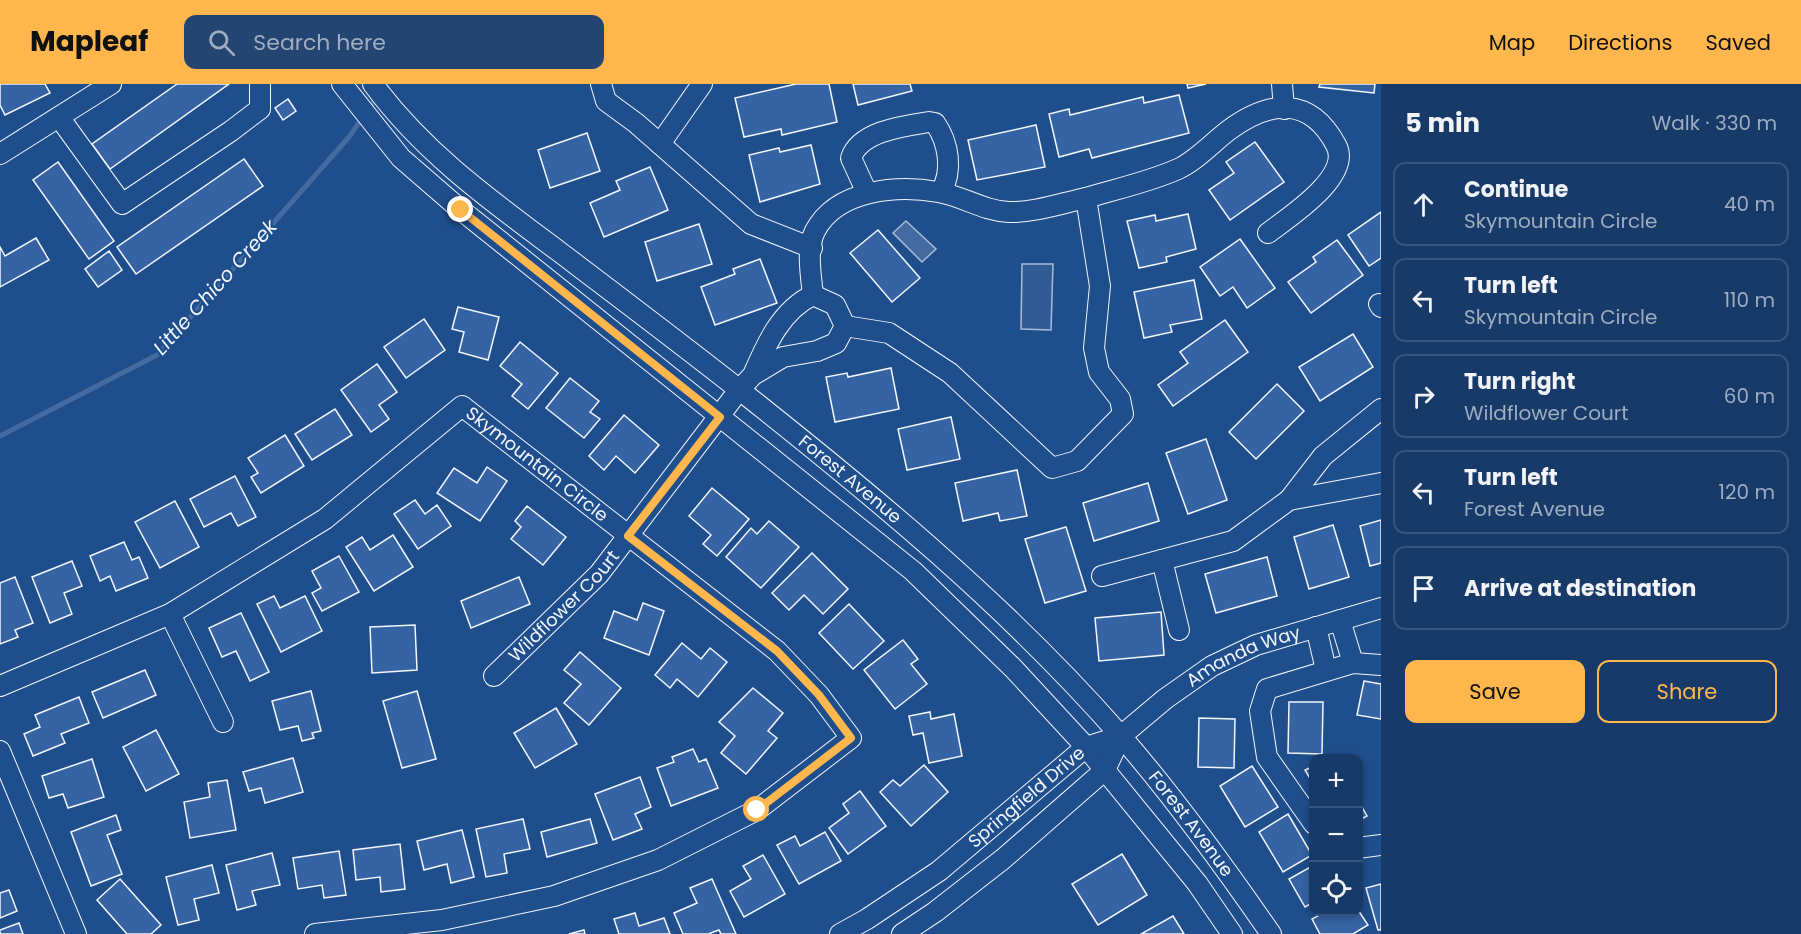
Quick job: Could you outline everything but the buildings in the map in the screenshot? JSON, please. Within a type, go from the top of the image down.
[{"type":"street","points":[[0,154],[59,117],[87,91],[111,84]]},
{"type":"street","points":[[59,117],[122,204],[260,109],[260,84]]},
{"type":"street","name":"Forest Avenue","points":[[373,84],[415,135],[464,180],[739,390],[927,544],[982,593],[1121,736],[1222,864],[1272,934]]},
{"type":"street","points":[[601,84],[606,101],[660,144],[751,224],[812,248]]},
{"type":"street","points":[[660,144],[702,84]]},
{"type":"street","points":[[1282,84],[1284,109]]},
{"type":"street","name":"Forest Avenue","points":[[346,91],[401,158],[461,210],[913,571],[1013,668],[1086,747],[1197,883],[1232,934]]},
{"type":"street","points":[[813,295],[812,248],[815,232],[835,208],[867,193],[902,188],[941,192],[985,209],[1011,213],[1086,198],[1179,168],[1232,128],[1265,111],[1297,107],[1316,117],[1337,147],[1337,168],[1320,191],[1268,233]]},
{"type":"street","points":[[867,193],[851,158],[855,147],[868,138],[929,122],[935,123],[940,130],[948,162],[948,180],[941,192]]},
{"type":"street","points":[[845,326],[889,333],[950,373],[1052,468],[1077,461],[1123,414],[1120,399],[1099,372],[1094,348],[1100,286],[1086,198]]},
{"type":"street","points":[[813,295],[836,305],[845,326]]},
{"type":"street","points":[[753,375],[770,337],[801,301],[813,295]]},
{"type":"street","points":[[753,375],[783,357],[817,351],[836,343],[845,326]]},
{"type":"street","name":"Wildflower Court","points":[[494,676],[599,574],[739,390],[753,375]]},
{"type":"street","name":"Skymountain Circle","points":[[0,686],[171,614],[325,519],[462,406],[777,651],[819,695],[851,738],[757,810],[657,860],[554,896],[442,920],[350,933],[315,934]]},
{"type":"street","points":[[1102,576],[1233,541],[1289,500],[1323,456],[1381,409]]},
{"type":"street","points":[[1289,500],[1381,483]]},
{"type":"street","points":[[1162,560],[1179,630]]},
{"type":"street","name":"Amanda Way","points":[[1121,736],[1165,699],[1212,666],[1256,645],[1381,608]]},
{"type":"street","points":[[171,614],[223,722]]},
{"type":"street","points":[[1340,620],[1353,663]]},
{"type":"street","points":[[1316,627],[1326,670]]},
{"type":"street","points":[[1309,817],[1267,757],[1260,711],[1267,689],[1353,663],[1381,664]]},
{"type":"street","name":"Springfield Drive","points":[[840,934],[867,919],[939,870],[1086,747],[1121,736]]},
{"type":"street","name":"Springfield Drive","points":[[902,934],[935,912],[1003,859],[1106,770],[1121,736]]},
{"type":"street","points":[[0,751],[76,934]]},
{"type":"street","points":[[1363,847],[1381,845]]},
{"type":"shaded area","points":[[906,221],[936,249],[922,262],[893,233]]},
{"type":"shaded area","points":[[1022,264],[1053,264],[1051,330],[1021,329]]},
{"type":"waterway","name":"Little Chico Creek","points":[[368,110],[386,84]]},
{"type":"waterway","name":"Little Chico Creek","points":[[0,436],[157,355],[349,137],[363,117]]},
{"type":"route","points":[[461,210],[720,417],[628,536],[713,599],[777,651],[819,695],[851,738],[757,810]]}]
